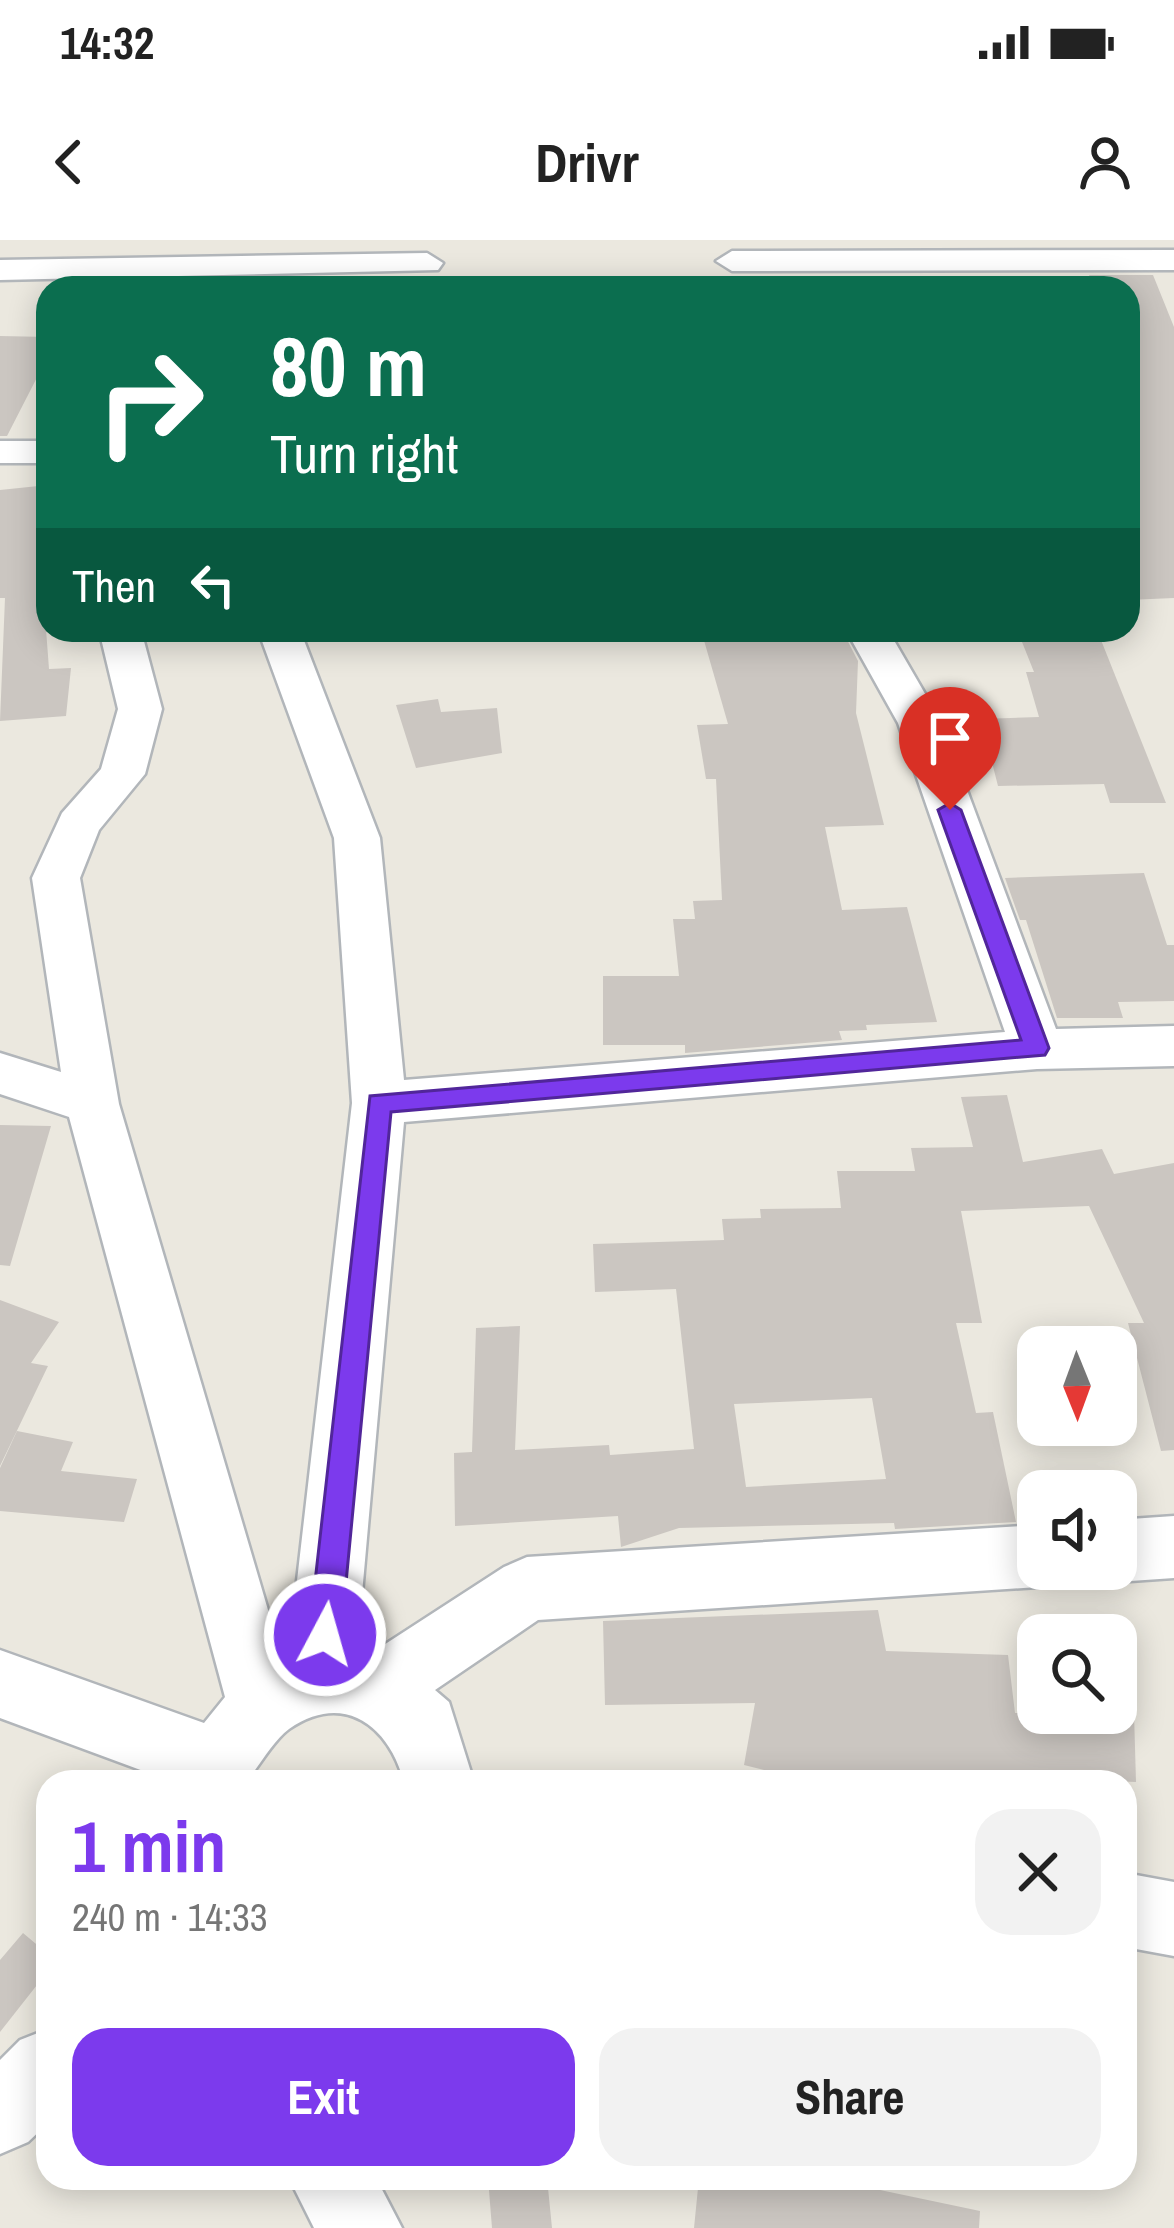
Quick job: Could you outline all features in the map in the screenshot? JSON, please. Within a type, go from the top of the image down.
[{"type":"street","points":[[736,263],[1174,260]]},
{"type":"street","points":[[0,270],[426,264]]},
{"type":"street","points":[[0,452],[36,452]]},
{"type":"street","points":[[123,642],[140,709],[122,774],[78,824],[56,878],[92,1104],[321,1691],[424,1726],[436,1770]]},
{"type":"street","points":[[284,642],[357,838],[380,1103],[321,1691]]},
{"type":"street","points":[[874,642],[920,723],[1036,1048]]},
{"type":"street","points":[[380,1103],[1036,1048],[1174,1046]]},
{"type":"street","points":[[0,1073],[92,1104]]},
{"type":"street","points":[[1137,1550],[1174,1547]]},
{"type":"street","points":[[220,1770],[321,1691],[527,1589],[1017,1557]]},
{"type":"street","points":[[0,1684],[212,1770]]},
{"type":"street","points":[[1137,1912],[1174,1919]]},
{"type":"street","points":[[0,2114],[36,2080]]},
{"type":"street","points":[[316,2190],[318,2228]]},
{"type":"street","points":[[336,2190],[361,2228]]},
{"type":"building","points":[[1153,275],[1174,327],[1174,598],[1140,599],[1140,276],[1089,276]]},
{"type":"building","points":[[0,336],[36,337],[36,379],[7,436],[0,436]]},
{"type":"building","points":[[36,486],[36,642],[47,642],[49,669],[71,668],[66,716],[0,721],[5,598],[0,598],[0,490]]},
{"type":"building","points":[[704,642],[848,642],[858,661],[856,713],[884,825],[825,827],[842,910],[907,907],[937,1022],[866,1025],[867,1030],[839,1031],[842,1040],[685,1053],[685,1045],[603,1045],[603,976],[679,976],[673,919],[695,919],[693,901],[722,900],[716,779],[706,779],[697,725],[728,724]]},
{"type":"building","points":[[1022,642],[1102,642],[1166,803],[1110,803],[1104,784],[998,786],[981,719],[1039,717],[1026,672],[1034,672]]},
{"type":"building","points":[[438,699],[441,712],[497,708],[502,753],[416,768],[396,705]]},
{"type":"building","points":[[1144,873],[1167,945],[1174,945],[1174,1001],[1118,1002],[1123,1018],[1057,1018],[1026,920],[1020,920],[1005,878]]},
{"type":"building","points":[[1007,1095],[1023,1162],[1102,1149],[1114,1174],[1174,1163],[1174,1450],[1161,1451],[1137,1358],[1137,1326],[1128,1323],[1144,1323],[1089,1206],[961,1211],[982,1323],[956,1323],[976,1413],[993,1412],[1016,1522],[895,1529],[894,1523],[679,1528],[621,1547],[618,1516],[455,1526],[454,1453],[472,1452],[476,1328],[520,1326],[515,1450],[609,1445],[610,1455],[694,1449],[676,1289],[595,1292],[593,1244],[724,1240],[722,1219],[761,1218],[760,1209],[841,1208],[837,1171],[915,1171],[911,1148],[973,1147],[961,1097]],"holes":[[[872,1398],[886,1479],[746,1487],[734,1404]]]},
{"type":"building","points":[[0,1125],[51,1126],[10,1266],[0,1265]]},
{"type":"building","points":[[0,1300],[59,1322],[31,1363],[48,1366],[0,1466]]},
{"type":"building","points":[[17,1431],[73,1442],[61,1471],[137,1479],[124,1522],[0,1511],[0,1468]]},
{"type":"building","points":[[878,1610],[886,1651],[1008,1655],[1017,1734],[1135,1734],[1136,1770],[764,1770],[744,1765],[755,1703],[605,1705],[603,1621]]},
{"type":"building","points":[[23,1933],[36,1944],[36,1986],[0,2032],[0,1960]]},
{"type":"building","points":[[489,2190],[548,2190],[552,2228],[492,2228]]},
{"type":"building","points":[[698,2190],[880,2190],[980,2211],[979,2228],[694,2228]]},
{"type":"route","points":[[325,1635],[380,1103],[1036,1048],[950,810]]}]
